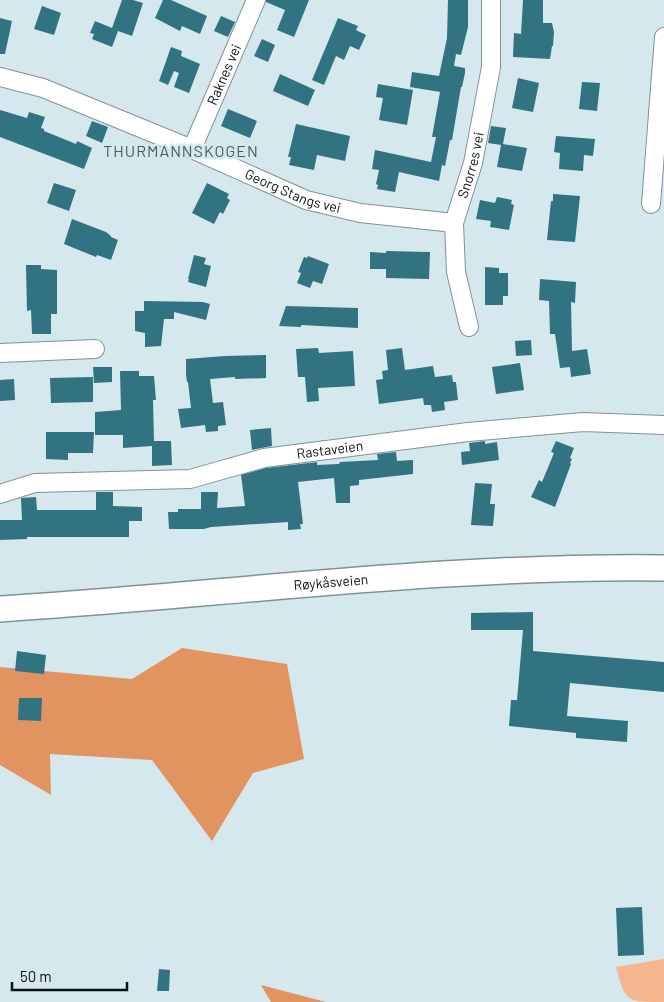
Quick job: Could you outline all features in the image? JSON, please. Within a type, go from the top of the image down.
[{"type":"main road","name":"Røykåsveien","points":[[0,609],[460,574],[544,570],[664,568]]},
{"type":"street","name":"Raknes vei","points":[[192,149],[256,0]]},
{"type":"street","name":"Snorres vei","points":[[469,327],[456,272],[454,223],[473,163],[492,67],[491,0]]},
{"type":"street","points":[[651,204],[664,37]]},
{"type":"street","name":"Georg Stangs vei","points":[[0,77],[43,88],[192,149],[306,200],[360,213],[454,223]]},
{"type":"street","points":[[0,353],[95,349]]},
{"type":"street","name":"Rastaveien","points":[[0,494],[35,483],[190,478],[264,458],[468,432],[583,422],[664,425]]},
{"type":"shaded area","points":[[182,648],[287,664],[304,759],[253,773],[212,841],[152,760],[50,754],[51,795],[0,765],[0,667],[132,679]]},
{"type":"shaded area","points":[[664,959],[664,1002],[642,1001],[629,998],[622,987],[616,967]]},
{"type":"shaded area","points":[[261,985],[326,1002],[271,1002]]},
{"type":"building","points":[[122,0],[133,0],[143,3],[132,36],[118,31],[112,47],[92,39],[94,34],[90,33],[95,21],[112,28]]},
{"type":"building","points":[[163,0],[171,0],[207,16],[200,34],[182,26],[180,31],[155,18]]},
{"type":"building","points":[[266,0],[309,0],[294,37],[277,30],[285,10],[266,2]]},
{"type":"building","points":[[448,0],[468,0],[468,27],[461,55],[456,54],[454,66],[465,68],[465,73],[445,166],[442,165],[439,181],[399,172],[395,192],[377,189],[378,185],[376,184],[379,170],[372,169],[375,150],[431,162],[436,137],[432,137],[440,92],[410,87],[412,72],[439,76],[447,38]]},
{"type":"building","points":[[523,0],[543,0],[543,23],[552,23],[554,32],[550,59],[513,57],[514,33],[521,34]]},
{"type":"building","points":[[42,6],[61,13],[54,35],[34,29]]},
{"type":"building","points":[[221,16],[235,22],[228,37],[214,31]]},
{"type":"building","points":[[0,18],[12,21],[5,54],[0,54]]},
{"type":"building","points":[[338,18],[358,26],[356,30],[366,35],[359,50],[350,46],[344,60],[336,56],[324,85],[312,80]]},
{"type":"building","points":[[262,39],[275,45],[268,62],[254,56]]},
{"type":"building","points":[[171,47],[182,51],[181,56],[200,64],[189,93],[174,87],[179,73],[174,71],[168,85],[159,81]]},
{"type":"building","points":[[280,74],[315,90],[308,106],[273,91]]},
{"type":"building","points":[[518,78],[539,83],[533,112],[512,108]]},
{"type":"building","points":[[582,82],[600,83],[597,111],[579,109]]},
{"type":"building","points":[[378,84],[413,90],[407,125],[379,120],[383,98],[376,97]]},
{"type":"building","points":[[228,109],[257,121],[250,138],[221,126]]},
{"type":"building","points":[[0,110],[27,118],[29,112],[45,117],[41,128],[44,131],[76,144],[77,141],[92,148],[84,169],[0,137]]},
{"type":"building","points":[[92,121],[108,127],[102,143],[86,136]]},
{"type":"building","points":[[296,124],[350,136],[345,161],[317,155],[314,170],[289,165],[291,157],[288,157]]},
{"type":"building","points":[[491,126],[506,128],[503,144],[527,148],[522,171],[497,167],[501,145],[488,143]]},
{"type":"building","points":[[556,136],[595,139],[593,156],[584,155],[583,171],[559,169],[560,153],[554,152]]},
{"type":"building","points":[[54,183],[76,190],[69,211],[47,203]]},
{"type":"building","points":[[207,183],[229,194],[227,198],[230,200],[223,214],[220,212],[214,224],[192,213]]},
{"type":"building","points":[[553,194],[580,196],[575,242],[547,240]]},
{"type":"building","points":[[497,197],[512,200],[511,204],[514,205],[509,230],[490,227],[491,221],[476,219],[480,200],[495,203]]},
{"type":"building","points":[[72,219],[106,232],[118,240],[111,260],[97,255],[96,257],[64,244]]},
{"type":"building","points":[[386,251],[430,252],[429,279],[386,278],[386,269],[370,269],[370,252],[386,253]]},
{"type":"building","points":[[194,255],[206,258],[204,264],[211,266],[206,287],[188,282]]},
{"type":"building","points":[[308,256],[329,264],[322,284],[313,281],[310,288],[297,283],[301,273],[298,272],[304,257],[307,258]]},
{"type":"building","points":[[26,265],[41,265],[41,269],[57,270],[57,314],[51,314],[51,334],[32,334],[31,310],[27,311]]},
{"type":"building","points":[[485,267],[499,268],[499,273],[508,273],[508,296],[503,296],[503,305],[485,305]]},
{"type":"building","points":[[540,279],[576,282],[575,303],[571,302],[572,351],[587,349],[591,374],[571,377],[570,367],[560,368],[555,334],[550,334],[549,301],[539,300]]},
{"type":"building","points":[[144,301],[203,302],[210,304],[206,320],[174,312],[174,319],[164,319],[161,346],[145,347],[145,333],[135,331],[135,311],[144,311]]},
{"type":"building","points":[[286,306],[358,308],[358,328],[301,325],[301,327],[279,326]]},
{"type":"building","points":[[531,340],[532,355],[516,356],[515,341]]},
{"type":"building","points":[[318,348],[319,353],[353,351],[355,386],[318,388],[319,401],[307,402],[305,377],[298,377],[296,349]]},
{"type":"building","points":[[402,348],[405,370],[433,366],[435,377],[452,375],[453,382],[456,382],[458,400],[444,402],[445,410],[432,412],[431,405],[424,405],[423,398],[379,404],[376,380],[383,379],[382,371],[388,370],[386,350]]},
{"type":"building","points":[[266,355],[266,378],[235,379],[235,377],[210,379],[213,403],[223,402],[226,425],[218,426],[218,431],[206,432],[205,425],[181,428],[178,409],[191,408],[186,374],[186,359]]},
{"type":"building","points":[[520,363],[524,390],[496,394],[492,367]]},
{"type":"building","points":[[93,367],[112,367],[112,382],[94,383]]},
{"type":"building","points":[[120,371],[139,371],[139,376],[154,376],[156,400],[153,400],[154,441],[171,441],[172,465],[152,466],[152,446],[123,448],[123,435],[95,435],[95,412],[121,410]]},
{"type":"building","points":[[93,377],[93,402],[51,403],[50,378]]},
{"type":"building","points":[[14,379],[15,400],[0,401],[0,380]]},
{"type":"building","points":[[271,428],[272,446],[252,450],[250,430]]},
{"type":"building","points":[[46,432],[94,432],[93,453],[68,453],[68,460],[46,459]]},
{"type":"building","points":[[485,441],[485,444],[497,442],[499,460],[462,465],[461,452],[470,451],[469,443]]},
{"type":"building","points":[[556,441],[574,448],[570,458],[572,459],[571,464],[555,507],[531,497],[539,480],[542,482],[554,453],[551,452]]},
{"type":"building","points":[[396,452],[397,461],[413,460],[413,474],[359,480],[359,485],[350,486],[350,503],[336,503],[334,478],[298,482],[303,524],[300,524],[301,529],[288,530],[288,522],[204,529],[169,529],[168,512],[178,512],[178,509],[201,509],[201,492],[218,492],[217,508],[245,506],[241,475],[266,468],[317,462],[317,465],[378,460],[377,454]]},
{"type":"building","points":[[475,483],[492,484],[490,504],[495,504],[493,526],[471,525]]},
{"type":"building","points":[[96,492],[113,492],[113,506],[142,507],[142,521],[129,521],[129,537],[27,537],[27,539],[0,540],[0,520],[22,520],[21,498],[36,497],[37,510],[96,510]]},
{"type":"building","points":[[533,612],[533,651],[664,662],[664,692],[570,683],[567,716],[628,721],[627,742],[576,738],[576,733],[509,726],[511,700],[517,700],[523,630],[471,630],[471,613]]},
{"type":"building","points":[[17,651],[46,655],[44,674],[15,671]]},
{"type":"building","points":[[19,698],[42,698],[41,721],[18,720]]},
{"type":"building","points":[[642,907],[644,955],[618,956],[616,908]]},
{"type":"building","points":[[159,969],[170,970],[169,991],[157,991]]},
{"type":"district","name":"THURMANNSKOGEN","points":[[181,151]]}]
